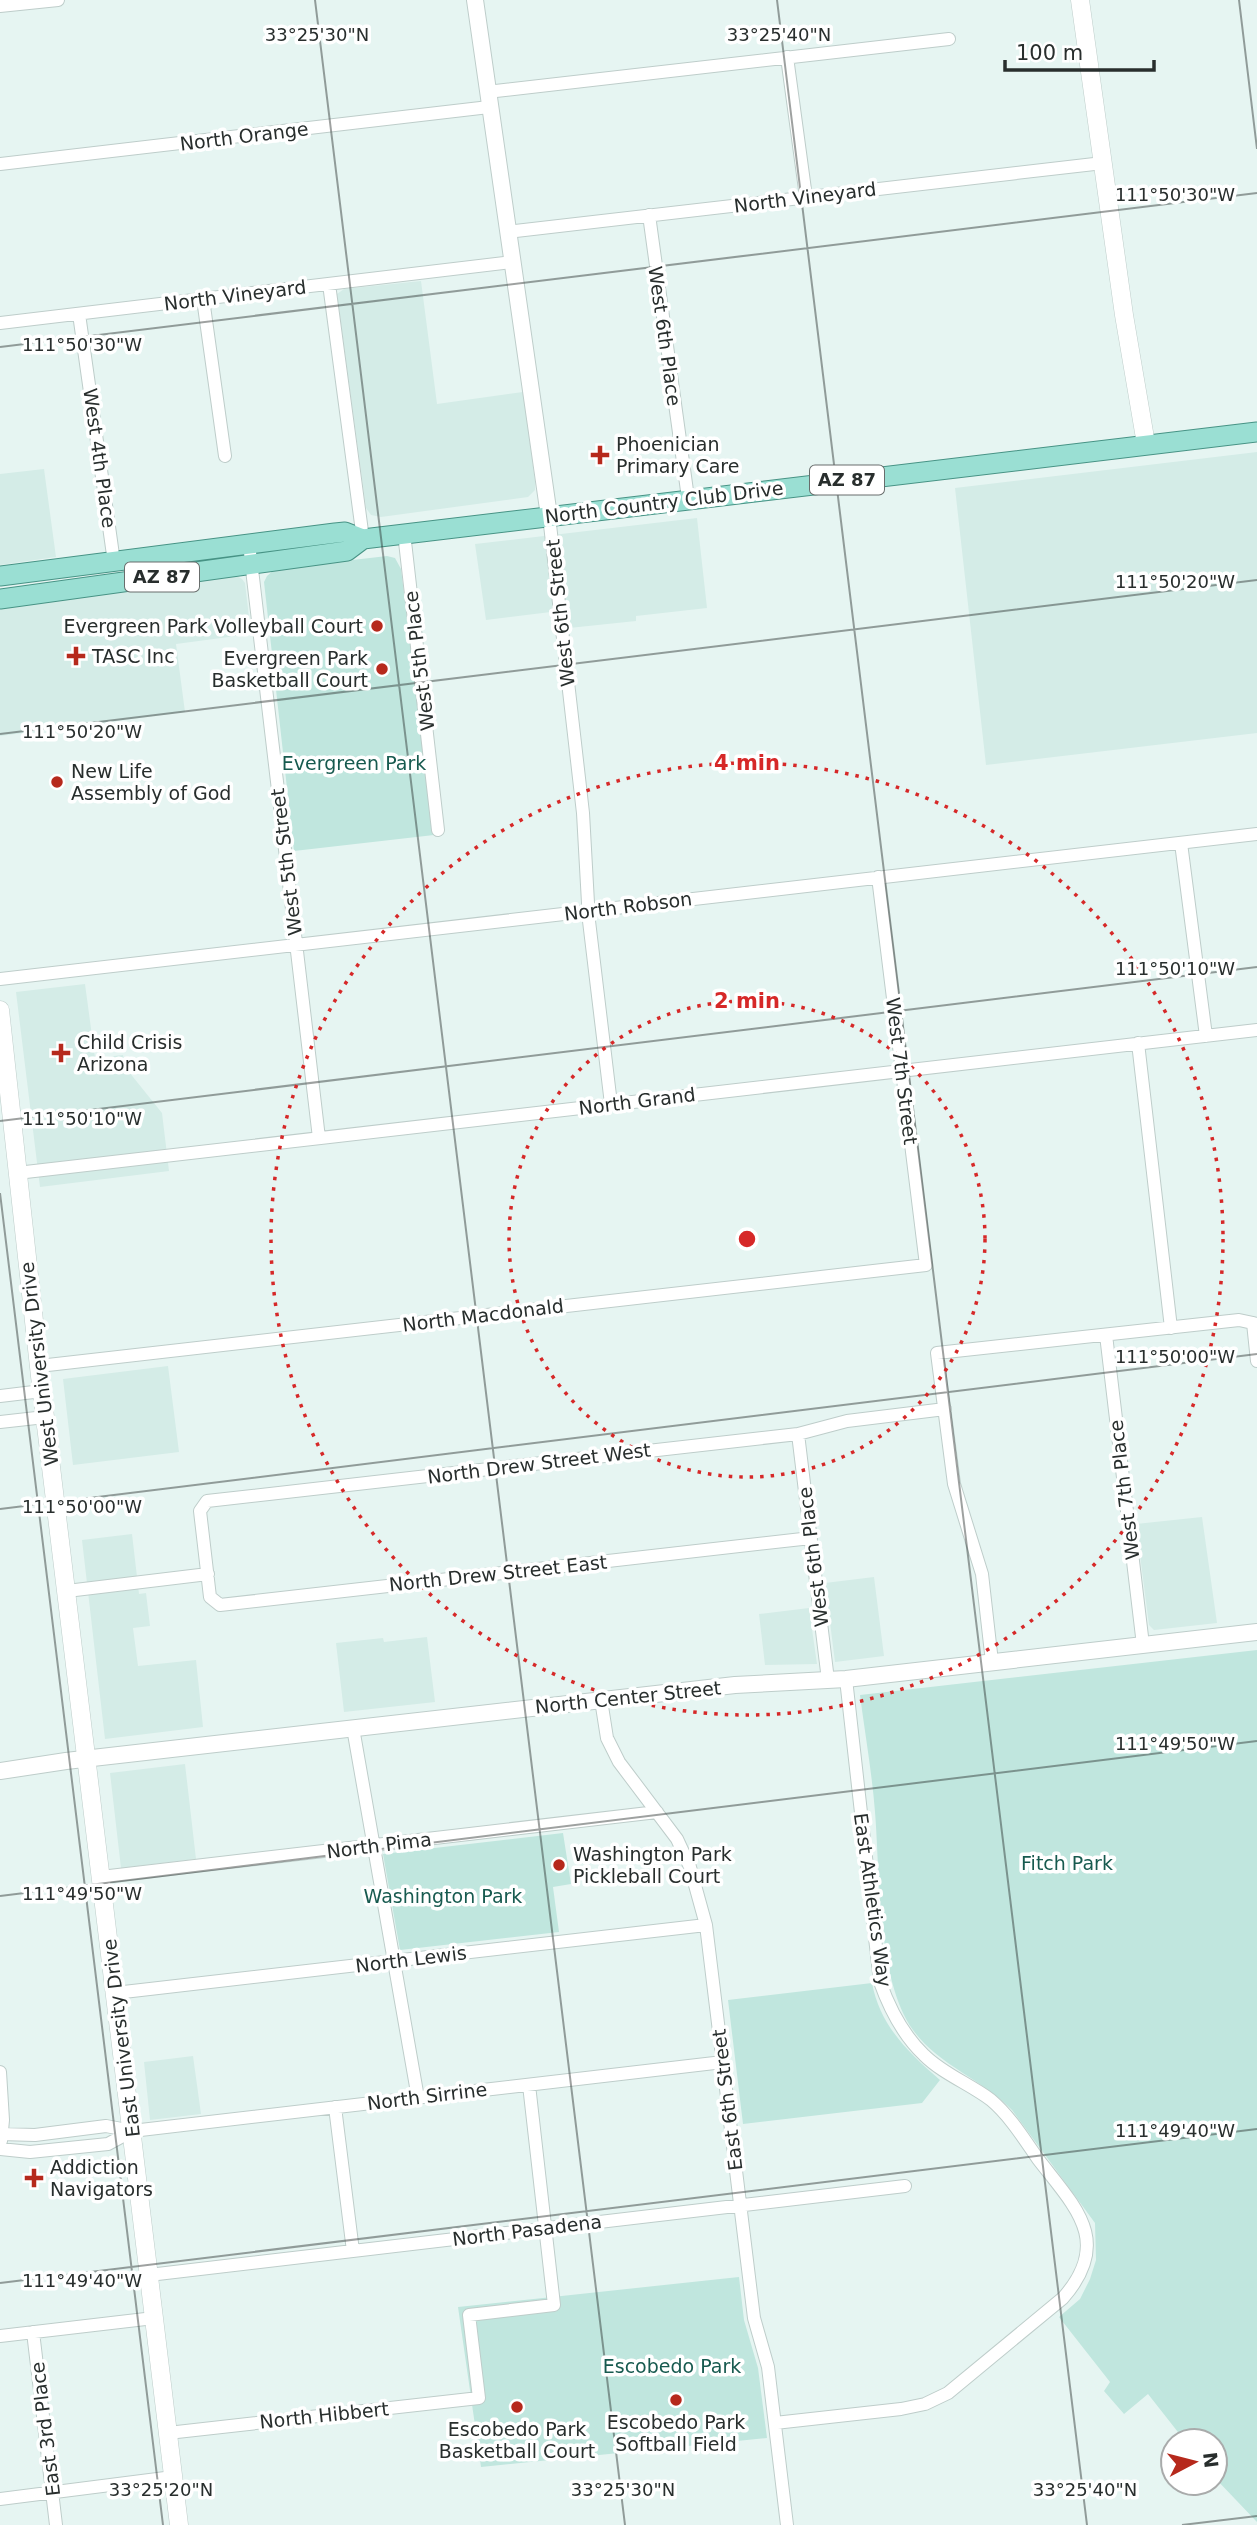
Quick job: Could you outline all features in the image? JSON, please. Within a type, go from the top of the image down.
[{"type":"main road","points":[[1080,0],[1124,315],[1146,444]]},
{"type":"main road","name":"North Country Club Drive","points":[[0,598],[251,554],[345,532],[363,539],[1257,432]]},
{"type":"main road","name":"North Country Club Drive","points":[[0,576],[114,562],[251,554]]},
{"type":"main road","name":"West University Drive","points":[[0,1010],[2,1058],[86,1759]]},
{"type":"main road","name":"East University Drive","points":[[86,1759],[179,2525]]},
{"type":"street","points":[[0,6],[58,0]]},
{"type":"street","name":"West 6th Street","points":[[475,0],[506,232],[549,516],[583,813],[589,911],[611,1104]]},
{"type":"street","name":"North Orange","points":[[0,164],[787,57],[949,39]]},
{"type":"street","points":[[787,57],[806,197]]},
{"type":"street","name":"North Vineyard","points":[[506,232],[1103,163]]},
{"type":"street","name":"West 6th Place","points":[[649,215],[688,498]]},
{"type":"street","name":"North Vineyard","points":[[0,323],[512,262]]},
{"type":"street","points":[[329,284],[363,539]]},
{"type":"street","points":[[203,299],[225,456]]},
{"type":"street","name":"West 4th Place","points":[[79,314],[114,562]]},
{"type":"street","name":"West 5th Place","points":[[404,533],[438,830]]},
{"type":"street","name":"West 5th Street","points":[[251,554],[319,1138]]},
{"type":"street","name":"North Robson","points":[[0,979],[1257,834]]},
{"type":"street","points":[[1181,843],[1206,1036]]},
{"type":"street","name":"West 7th Street","points":[[878,877],[926,1265]]},
{"type":"street","name":"North Grand","points":[[17,1173],[1257,1030]]},
{"type":"street","points":[[1138,1044],[1171,1328]]},
{"type":"street","name":"North Macdonald","points":[[40,1366],[926,1265]]},
{"type":"street","points":[[992,1662],[982,1574],[954,1484],[937,1353],[1239,1320],[1255,1323],[1257,1361]]},
{"type":"street","name":"West 7th Place","points":[[1106,1335],[1143,1645]]},
{"type":"street","points":[[0,1396],[42,1391]]},
{"type":"street","name":"North Drew Street West","points":[[208,1574],[200,1511],[208,1502],[798,1434],[847,1420],[945,1409]]},
{"type":"street","points":[[0,1422],[45,1417]]},
{"type":"street","name":"West 6th Place","points":[[798,1434],[828,1680]]},
{"type":"street","name":"North Drew Street East","points":[[208,1574],[211,1597],[220,1605],[811,1538]]},
{"type":"street","points":[[67,1591],[208,1574]]},
{"type":"street","name":"North Center Street","points":[[0,1771],[735,1685],[828,1680],[1257,1632]]},
{"type":"street","name":"East Athletics Way","points":[[775,2423],[901,2409],[925,2404],[948,2393],[1063,2298],[1076,2283],[1087,2257],[1086,2226],[1006,2116],[991,2100],[925,2057],[905,2035],[888,2004],[880,1982],[846,1678]]},
{"type":"street","name":"East 6th Street","points":[[601,1700],[607,1738],[619,1762],[677,1839],[690,1867],[706,1925],[754,2318],[768,2367],[787,2525]]},
{"type":"street","points":[[352,1728],[418,2098]]},
{"type":"street","name":"North Pima","points":[[101,1877],[657,1812]]},
{"type":"street","name":"North Lewis","points":[[115,1993],[706,1925]]},
{"type":"street","name":"North Sirrine","points":[[0,2141],[106,2126],[132,2131],[723,2062]]},
{"type":"street","points":[[0,2071],[3,2120],[0,2141]]},
{"type":"street","points":[[529,2085],[545,2228]]},
{"type":"street","points":[[335,2107],[353,2251]]},
{"type":"street","name":"North Pasadena","points":[[149,2275],[905,2186]]},
{"type":"street","name":"North Hibbert","points":[[168,2432],[479,2398],[469,2315],[554,2305],[545,2228]]},
{"type":"street","points":[[0,2336],[154,2318]]},
{"type":"street","name":"East 3rd Place","points":[[33,2332],[56,2525]]},
{"type":"street","points":[[0,2498],[173,2477]]},
{"type":"shaded area","points":[[421,281],[437,404],[523,392],[535,481],[535,490],[528,497],[381,517],[371,515],[366,508],[337,294],[344,289]]},
{"type":"shaded area","points":[[1257,452],[1257,733],[986,765],[955,488]]},
{"type":"shaded area","points":[[44,469],[56,557],[0,565],[0,474]]},
{"type":"shaded area","points":[[697,518],[707,608],[636,616],[636,621],[569,628],[567,610],[486,620],[475,544]]},
{"type":"shaded area","points":[[235,575],[245,583],[251,634],[176,644],[185,712],[0,736],[0,607]]},
{"type":"shaded area","points":[[85,984],[95,1058],[123,1055],[125,1067],[162,1113],[169,1171],[40,1187],[16,992]]},
{"type":"shaded area","points":[[168,1366],[179,1452],[73,1465],[63,1379]]},
{"type":"shaded area","points":[[1202,1517],[1217,1623],[1154,1630],[1149,1625],[1136,1524]]},
{"type":"shaded area","points":[[132,1534],[139,1594],[146,1593],[150,1626],[133,1628],[138,1666],[196,1660],[203,1727],[105,1739],[82,1540]]},
{"type":"shaded area","points":[[874,1577],[884,1656],[835,1662],[825,1583]]},
{"type":"shaded area","points":[[809,1608],[817,1664],[765,1665],[759,1614]]},
{"type":"shaded area","points":[[427,1637],[435,1702],[344,1712],[336,1643],[383,1638],[384,1642]]},
{"type":"shaded area","points":[[185,1764],[196,1859],[121,1868],[110,1773]]},
{"type":"shaded area","points":[[193,2056],[201,2114],[150,2120],[144,2062]]},
{"type":"green space","name":"Evergreen Park","points":[[387,556],[395,558],[401,569],[434,835],[294,851],[264,582],[275,569]]},
{"type":"green space","name":"Fitch Park","points":[[1257,1650],[1257,2522],[1229,2493],[1229,2427],[1174,2427],[1148,2394],[1124,2414],[1104,2391],[1110,2382],[1059,2317],[1080,2299],[1090,2279],[1096,2260],[1095,2223],[1012,2110],[935,2053],[913,2030],[901,2009],[886,1955],[882,1925],[874,1797],[860,1695]]},
{"type":"green space","name":"Washington Park","points":[[563,1833],[571,1884],[553,1887],[559,1932],[400,1950],[383,1854]]},
{"type":"green space","points":[[872,1983],[882,2012],[897,2038],[940,2080],[922,2103],[743,2124],[728,2000]]},
{"type":"green space","name":"Escobedo Park","points":[[739,2277],[744,2320],[758,2368],[767,2438],[481,2467],[458,2307]]},
{"type":"place","name":"Phoenician Primary Care","points":[[600,455]]},
{"type":"place","name":"Evergreen Park Volleyball Court","points":[[377,626]]},
{"type":"place","name":"TASC Inc","points":[[76,656]]},
{"type":"place","name":"Evergreen Park Basketball Court","points":[[382,669]]},
{"type":"place","name":"New Life Assembly of God","points":[[57,782]]},
{"type":"place","name":"Child Crisis Arizona","points":[[61,1053]]},
{"type":"place","name":"Washington Park Pickleball Court","points":[[559,1865]]},
{"type":"place","name":"Addiction Navigators","points":[[34,2178]]},
{"type":"place","name":"Escobedo Park Softball Field","points":[[676,2400]]},
{"type":"place","name":"Escobedo Park Basketball Court","points":[[517,2407]]}]
